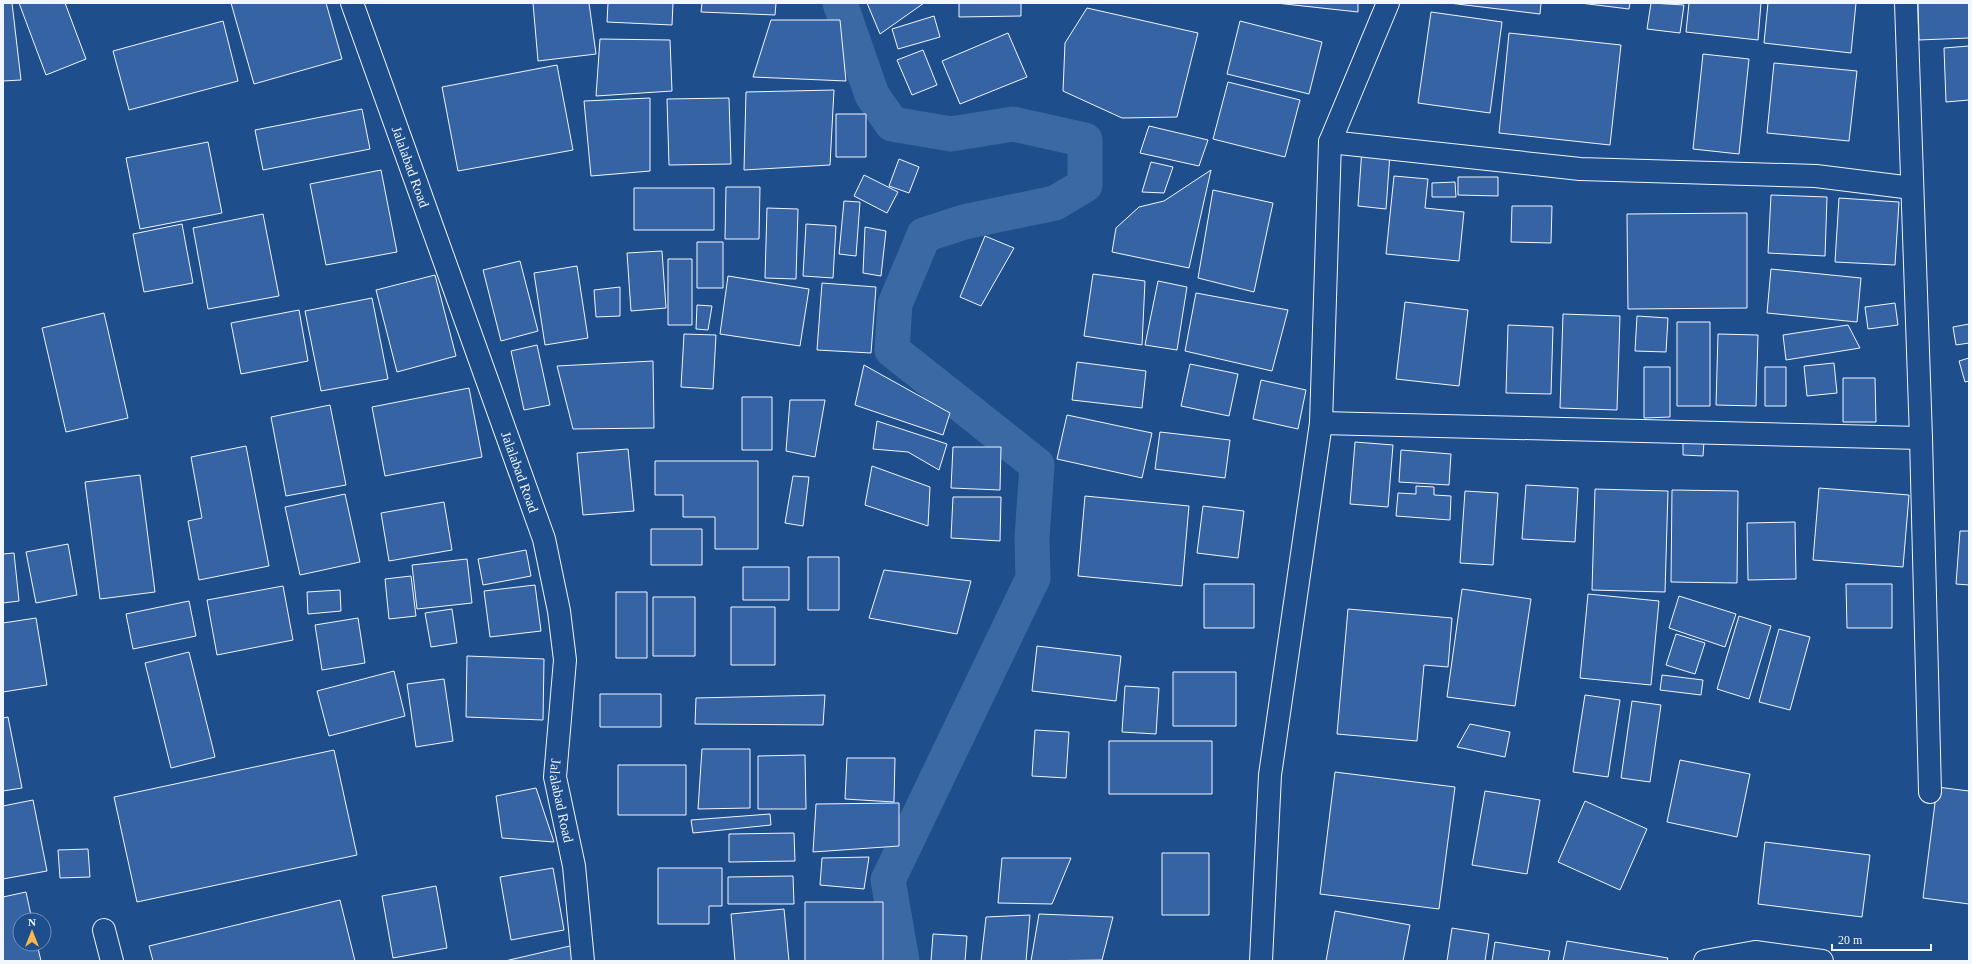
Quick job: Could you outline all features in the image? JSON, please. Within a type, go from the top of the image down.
[{"type":"street","name":"Jalalabad Road","points":[[352,3],[544,539],[559,611],[565,660],[555,777],[574,866],[583,961]]},
{"type":"street","points":[[1261,961],[1270,775],[1321,423],[1330,142],[1388,3]]},
{"type":"street","points":[[1906,3],[1921,438],[1930,792]]},
{"type":"street","points":[[1330,142],[1580,169],[1816,176],[1912,188]]},
{"type":"street","points":[[1321,423],[1921,438]]},
{"type":"street","points":[[104,930],[112,961]]},
{"type":"street","points":[[1705,961],[1755,952],[1822,961]]},
{"type":"building","points":[[3,3],[12,3],[21,80],[3,81]]},
{"type":"building","points":[[19,3],[65,3],[86,59],[46,75]]},
{"type":"building","points":[[231,3],[326,3],[342,59],[254,84]]},
{"type":"building","points":[[533,3],[589,3],[596,54],[538,61]]},
{"type":"building","points":[[608,3],[673,3],[672,25],[607,22]]},
{"type":"building","points":[[702,3],[776,3],[775,15],[701,12]]},
{"type":"building","points":[[867,3],[924,3],[880,34]]},
{"type":"building","points":[[959,3],[1021,3],[1021,16],[959,17]]},
{"type":"building","points":[[1276,3],[1358,3],[1358,12]]},
{"type":"building","points":[[1449,3],[1541,3],[1540,14]]},
{"type":"building","points":[[1580,3],[1630,3],[1629,9]]},
{"type":"building","points":[[1651,3],[1684,5],[1680,33],[1647,29]]},
{"type":"building","points":[[1689,3],[1761,3],[1758,40],[1686,32]]},
{"type":"building","points":[[1768,3],[1856,3],[1851,53],[1764,43]]},
{"type":"building","points":[[1918,3],[1969,3],[1969,38],[1919,40]]},
{"type":"building","points":[[1087,8],[1198,33],[1177,117],[1122,118],[1063,91],[1065,43]]},
{"type":"building","points":[[1431,12],[1502,22],[1490,113],[1418,103]]},
{"type":"building","points":[[934,16],[940,37],[898,49],[892,29]]},
{"type":"building","points":[[771,20],[840,20],[846,81],[753,77]]},
{"type":"building","points":[[223,21],[238,81],[129,110],[113,51]]},
{"type":"building","points":[[1240,21],[1322,42],[1309,94],[1227,74]]},
{"type":"building","points":[[1008,33],[1027,77],[960,104],[942,61]]},
{"type":"building","points":[[1509,33],[1621,45],[1610,145],[1499,133]]},
{"type":"building","points":[[600,39],[670,40],[672,91],[596,96]]},
{"type":"building","points":[[1969,46],[1969,100],[1946,102],[1944,48]]},
{"type":"building","points":[[923,50],[937,85],[912,95],[897,60]]},
{"type":"building","points":[[1703,54],[1749,59],[1739,154],[1693,149]]},
{"type":"building","points":[[1774,63],[1857,71],[1849,141],[1767,133]]},
{"type":"building","points":[[557,65],[573,150],[458,171],[442,87]]},
{"type":"building","points":[[1228,82],[1300,100],[1285,157],[1213,139]]},
{"type":"building","points":[[834,90],[830,165],[744,170],[746,92]]},
{"type":"building","points":[[650,98],[650,171],[591,176],[584,101]]},
{"type":"building","points":[[729,98],[731,164],[669,165],[667,99]]},
{"type":"building","points":[[362,109],[370,149],[263,170],[255,130]]},
{"type":"building","points":[[836,114],[866,114],[866,157],[836,157]]},
{"type":"building","points":[[1149,126],[1208,140],[1199,166],[1140,153]]},
{"type":"building","points":[[208,142],[222,213],[140,229],[126,158]]},
{"type":"building","points":[[1362,148],[1390,154],[1386,209],[1358,206]]},
{"type":"building","points":[[899,159],[919,167],[909,193],[889,186]]},
{"type":"building","points":[[1151,162],[1173,167],[1164,193],[1142,192]]},
{"type":"building","points":[[381,170],[397,252],[326,265],[310,184]]},
{"type":"building","points":[[1211,170],[1189,268],[1112,252],[1116,228],[1139,207],[1164,201]]},
{"type":"building","points":[[864,175],[898,192],[887,213],[854,196]]},
{"type":"building","points":[[1394,176],[1428,179],[1425,208],[1464,212],[1459,261],[1386,254]]},
{"type":"building","points":[[1458,177],[1498,177],[1498,196],[1458,195]]},
{"type":"building","points":[[1455,182],[1456,197],[1432,197],[1432,183]]},
{"type":"building","points":[[726,187],[760,187],[759,239],[725,239]]},
{"type":"building","points":[[634,188],[714,188],[714,230],[634,230]]},
{"type":"building","points":[[1213,190],[1273,203],[1254,292],[1198,278]]},
{"type":"building","points":[[1771,195],[1827,197],[1825,256],[1768,253]]},
{"type":"building","points":[[1839,198],[1899,202],[1895,265],[1835,262]]},
{"type":"building","points":[[844,201],[860,202],[856,256],[839,254]]},
{"type":"building","points":[[1512,206],[1552,206],[1551,243],[1511,242]]},
{"type":"building","points":[[767,208],[798,209],[796,279],[765,278]]},
{"type":"building","points":[[1747,213],[1747,308],[1628,309],[1627,214]]},
{"type":"building","points":[[263,214],[279,296],[208,309],[193,228]]},
{"type":"building","points":[[182,224],[193,283],[144,292],[133,234]]},
{"type":"building","points":[[806,224],[836,226],[833,278],[803,276]]},
{"type":"building","points":[[865,227],[886,231],[881,276],[863,273]]},
{"type":"building","points":[[985,236],[1014,248],[981,306],[960,297]]},
{"type":"building","points":[[697,242],[723,242],[723,288],[697,288]]},
{"type":"building","points":[[662,251],[666,308],[631,311],[627,253]]},
{"type":"building","points":[[668,259],[692,259],[692,325],[668,325]]},
{"type":"building","points":[[520,261],[538,331],[501,341],[483,270]]},
{"type":"building","points":[[577,266],[588,338],[545,345],[534,273]]},
{"type":"building","points":[[1771,269],[1861,278],[1857,322],[1767,313]]},
{"type":"building","points":[[1093,274],[1145,281],[1142,345],[1084,336]]},
{"type":"building","points":[[435,275],[456,356],[397,372],[376,290]]},
{"type":"building","points":[[728,276],[809,289],[800,346],[720,334]]},
{"type":"building","points":[[1158,281],[1187,287],[1177,350],[1145,345]]},
{"type":"building","points":[[822,283],[876,287],[871,353],[817,350]]},
{"type":"building","points":[[620,287],[620,316],[596,317],[594,290]]},
{"type":"building","points":[[1196,293],[1288,310],[1272,371],[1185,351]]},
{"type":"building","points":[[372,298],[388,379],[321,391],[305,311]]},
{"type":"building","points":[[1405,302],[1468,310],[1459,386],[1396,379]]},
{"type":"building","points":[[1895,303],[1898,325],[1868,329],[1865,307]]},
{"type":"building","points":[[697,305],[712,306],[708,330],[696,329]]},
{"type":"building","points":[[299,310],[308,361],[241,374],[231,323]]},
{"type":"building","points":[[104,313],[128,418],[66,432],[42,328]]},
{"type":"building","points":[[1563,314],[1620,316],[1617,410],[1560,408]]},
{"type":"building","points":[[1637,316],[1668,318],[1666,352],[1635,351]]},
{"type":"building","points":[[1677,322],[1710,322],[1710,406],[1677,406]]},
{"type":"building","points":[[1969,324],[1969,343],[1956,345],[1953,327]]},
{"type":"building","points":[[1508,325],[1553,327],[1551,394],[1506,393]]},
{"type":"building","points":[[1848,325],[1860,348],[1786,360],[1783,335]]},
{"type":"building","points":[[684,334],[716,335],[713,389],[681,387]]},
{"type":"building","points":[[1718,334],[1758,335],[1756,406],[1716,405]]},
{"type":"building","points":[[537,345],[550,405],[524,410],[511,351]]},
{"type":"building","points":[[1969,358],[1969,381],[1965,382],[1959,361]]},
{"type":"building","points":[[653,361],[654,428],[573,429],[557,366]]},
{"type":"building","points":[[1077,362],[1146,371],[1142,408],[1072,400]]},
{"type":"building","points":[[1834,363],[1837,393],[1807,396],[1804,366]]},
{"type":"building","points":[[1190,364],[1238,374],[1229,416],[1181,406]]},
{"type":"building","points":[[864,365],[950,413],[943,435],[855,405]]},
{"type":"building","points":[[1644,367],[1670,367],[1670,417],[1644,418]]},
{"type":"building","points":[[1765,367],[1786,367],[1786,406],[1765,406]]},
{"type":"building","points":[[1843,378],[1875,378],[1876,422],[1843,422]]},
{"type":"building","points":[[1261,380],[1306,390],[1298,429],[1253,419]]},
{"type":"building","points":[[469,388],[482,457],[385,476],[372,407]]},
{"type":"building","points":[[742,397],[772,397],[772,450],[742,450]]},
{"type":"building","points":[[790,400],[825,400],[815,457],[786,451]]},
{"type":"building","points":[[330,405],[346,485],[286,496],[271,417]]},
{"type":"building","points":[[1067,415],[1152,433],[1142,478],[1057,459]]},
{"type":"building","points":[[877,421],[947,444],[939,470],[908,452],[873,449]]},
{"type":"building","points":[[1160,432],[1230,440],[1225,478],[1155,469]]},
{"type":"building","points":[[1683,441],[1704,441],[1703,456],[1683,455]]},
{"type":"building","points":[[1355,442],[1393,445],[1388,507],[1350,504]]},
{"type":"building","points":[[246,446],[269,566],[199,580],[188,521],[202,518],[191,457]]},
{"type":"building","points":[[953,447],[1001,447],[1000,490],[951,488]]},
{"type":"building","points":[[628,449],[634,511],[583,515],[577,453]]},
{"type":"building","points":[[1401,450],[1451,454],[1449,485],[1399,482]]},
{"type":"building","points":[[655,461],[758,461],[758,549],[715,549],[715,517],[683,517],[683,495],[655,495]]},
{"type":"building","points":[[872,466],[930,487],[928,526],[865,505]]},
{"type":"building","points":[[140,475],[155,592],[100,599],[85,482]]},
{"type":"building","points":[[793,476],[809,477],[803,526],[785,523]]},
{"type":"building","points":[[1526,485],[1578,488],[1575,542],[1522,539]]},
{"type":"building","points":[[1416,486],[1434,487],[1434,495],[1451,496],[1450,520],[1396,516],[1398,493],[1416,494]]},
{"type":"building","points":[[1819,488],[1909,495],[1903,567],[1813,560]]},
{"type":"building","points":[[1595,489],[1668,491],[1665,592],[1592,590]]},
{"type":"building","points":[[1672,490],[1738,491],[1737,583],[1671,582]]},
{"type":"building","points":[[1465,491],[1498,493],[1493,565],[1460,563]]},
{"type":"building","points":[[345,494],[360,562],[300,575],[285,507]]},
{"type":"building","points":[[1085,496],[1189,506],[1182,586],[1078,576]]},
{"type":"building","points":[[953,497],[1001,497],[1000,541],[951,538]]},
{"type":"building","points":[[444,502],[452,550],[389,561],[381,513]]},
{"type":"building","points":[[1203,506],[1244,511],[1238,558],[1197,553]]},
{"type":"building","points":[[1795,522],[1796,579],[1748,580],[1747,523]]},
{"type":"building","points":[[651,529],[702,529],[702,565],[651,565]]},
{"type":"building","points":[[1960,531],[1969,531],[1969,585],[1956,584]]},
{"type":"building","points":[[68,544],[77,595],[36,603],[26,552]]},
{"type":"building","points":[[526,550],[531,576],[483,585],[478,559]]},
{"type":"building","points":[[14,553],[19,601],[3,603],[3,554]]},
{"type":"building","points":[[808,557],[839,557],[839,610],[808,610]]},
{"type":"building","points":[[467,559],[472,603],[417,609],[412,565]]},
{"type":"building","points":[[743,567],[789,567],[789,600],[743,600]]},
{"type":"building","points":[[884,570],[971,581],[957,634],[869,618]]},
{"type":"building","points":[[411,576],[416,616],[389,619],[385,579]]},
{"type":"building","points":[[1204,584],[1254,584],[1254,628],[1204,628]]},
{"type":"building","points":[[1846,584],[1892,584],[1892,628],[1847,628]]},
{"type":"building","points":[[535,585],[541,631],[490,637],[484,591]]},
{"type":"building","points":[[283,586],[293,640],[217,655],[207,600]]},
{"type":"building","points":[[1462,589],[1531,599],[1515,706],[1447,697]]},
{"type":"building","points":[[340,590],[341,611],[308,614],[307,592]]},
{"type":"building","points":[[616,592],[647,592],[647,658],[616,658]]},
{"type":"building","points":[[1588,594],[1659,601],[1651,685],[1580,678]]},
{"type":"building","points":[[1679,596],[1736,614],[1725,647],[1669,628]]},
{"type":"building","points":[[653,597],[695,597],[695,656],[653,656]]},
{"type":"building","points":[[189,601],[196,636],[133,649],[126,614]]},
{"type":"building","points":[[731,607],[775,607],[775,665],[731,665]]},
{"type":"building","points":[[452,609],[457,643],[431,647],[425,613]]},
{"type":"building","points":[[1348,609],[1452,618],[1448,667],[1424,665],[1417,741],[1337,734]]},
{"type":"building","points":[[1739,616],[1771,626],[1749,699],[1717,689]]},
{"type":"building","points":[[36,618],[47,685],[3,692],[3,623]]},
{"type":"building","points":[[358,618],[365,663],[322,670],[315,625]]},
{"type":"building","points":[[1779,629],[1810,637],[1790,710],[1759,702]]},
{"type":"building","points":[[1676,634],[1705,643],[1695,674],[1666,665]]},
{"type":"building","points":[[1037,646],[1121,656],[1116,701],[1032,691]]},
{"type":"building","points":[[189,652],[215,757],[171,768],[145,663]]},
{"type":"building","points":[[467,656],[544,659],[543,720],[466,717]]},
{"type":"building","points":[[394,671],[405,716],[329,736],[317,691]]},
{"type":"building","points":[[1173,672],[1236,672],[1236,726],[1173,726]]},
{"type":"building","points":[[1662,675],[1703,680],[1701,695],[1660,690]]},
{"type":"building","points":[[444,679],[453,741],[416,747],[407,684]]},
{"type":"building","points":[[1125,686],[1159,688],[1156,734],[1122,732]]},
{"type":"building","points":[[600,694],[661,694],[661,727],[600,727]]},
{"type":"building","points":[[825,695],[823,725],[695,724],[696,698]]},
{"type":"building","points":[[1585,695],[1620,700],[1608,777],[1573,772]]},
{"type":"building","points":[[1632,701],[1661,705],[1650,782],[1621,778]]},
{"type":"building","points":[[8,717],[22,788],[3,791],[3,718]]},
{"type":"building","points":[[1470,724],[1510,732],[1505,757],[1457,747]]},
{"type":"building","points":[[1035,730],[1069,732],[1066,778],[1032,776]]},
{"type":"building","points":[[1109,741],[1212,741],[1212,794],[1109,794]]},
{"type":"building","points":[[702,749],[750,749],[750,808],[698,809]]},
{"type":"building","points":[[334,750],[357,855],[137,902],[114,797]]},
{"type":"building","points":[[805,755],[806,809],[758,809],[758,756]]},
{"type":"building","points":[[847,758],[895,758],[894,802],[845,799]]},
{"type":"building","points":[[1680,760],[1750,774],[1737,837],[1667,822]]},
{"type":"building","points":[[618,765],[686,765],[686,815],[618,815]]},
{"type":"building","points":[[1335,772],[1455,787],[1439,909],[1320,894]]},
{"type":"building","points":[[1937,787],[1969,791],[1969,904],[1923,898]]},
{"type":"building","points":[[536,788],[554,842],[502,838],[496,796]]},
{"type":"building","points":[[1485,791],[1540,800],[1527,874],[1472,865]]},
{"type":"building","points":[[33,800],[47,871],[3,879],[3,806]]},
{"type":"building","points":[[1585,801],[1647,829],[1620,890],[1558,862]]},
{"type":"building","points":[[899,803],[899,846],[813,852],[816,804]]},
{"type":"building","points":[[770,814],[771,825],[693,833],[691,820]]},
{"type":"building","points":[[794,833],[795,861],[729,862],[729,834]]},
{"type":"building","points":[[1765,842],[1870,855],[1862,917],[1758,904]]},
{"type":"building","points":[[88,849],[90,877],[60,878],[58,850]]},
{"type":"building","points":[[1162,853],[1209,853],[1209,915],[1162,915]]},
{"type":"building","points":[[869,857],[864,889],[820,885],[822,858]]},
{"type":"building","points":[[1002,858],[1071,858],[1052,904],[998,903]]},
{"type":"building","points":[[553,868],[564,930],[511,940],[500,877]]},
{"type":"building","points":[[658,868],[722,868],[722,906],[709,906],[709,924],[658,924]]},
{"type":"building","points":[[793,876],[794,904],[728,904],[728,877]]},
{"type":"building","points":[[436,886],[447,948],[393,958],[382,896]]},
{"type":"building","points":[[26,892],[30,912],[12,912],[12,952],[39,952],[41,961],[3,961],[3,897]]},
{"type":"building","points":[[340,900],[355,961],[153,961],[149,946]]},
{"type":"building","points":[[805,902],[883,902],[883,961],[805,961]]},
{"type":"building","points":[[784,909],[789,961],[735,961],[731,914]]},
{"type":"building","points":[[1335,911],[1410,925],[1403,961],[1326,961]]},
{"type":"building","points":[[1039,914],[1113,917],[1102,960],[1031,961]]},
{"type":"building","points":[[1030,915],[1026,961],[981,961],[986,917]]},
{"type":"building","points":[[1452,928],[1489,934],[1485,961],[1447,961]]},
{"type":"building","points":[[933,934],[967,936],[965,961],[931,961]]},
{"type":"building","points":[[1567,941],[1668,958],[1667,961],[1563,961]]},
{"type":"building","points":[[1495,942],[1550,951],[1548,961],[1492,961]]},
{"type":"building","points":[[574,945],[575,961],[505,961]]},
{"type":"waterway","points":[[840,3],[872,95],[892,124],[951,134],[1013,124],[1085,140],[1085,185],[1055,203],[964,222],[924,235],[895,304],[892,350],[1037,465],[1032,538],[1033,578],[888,880],[902,961]]}]
